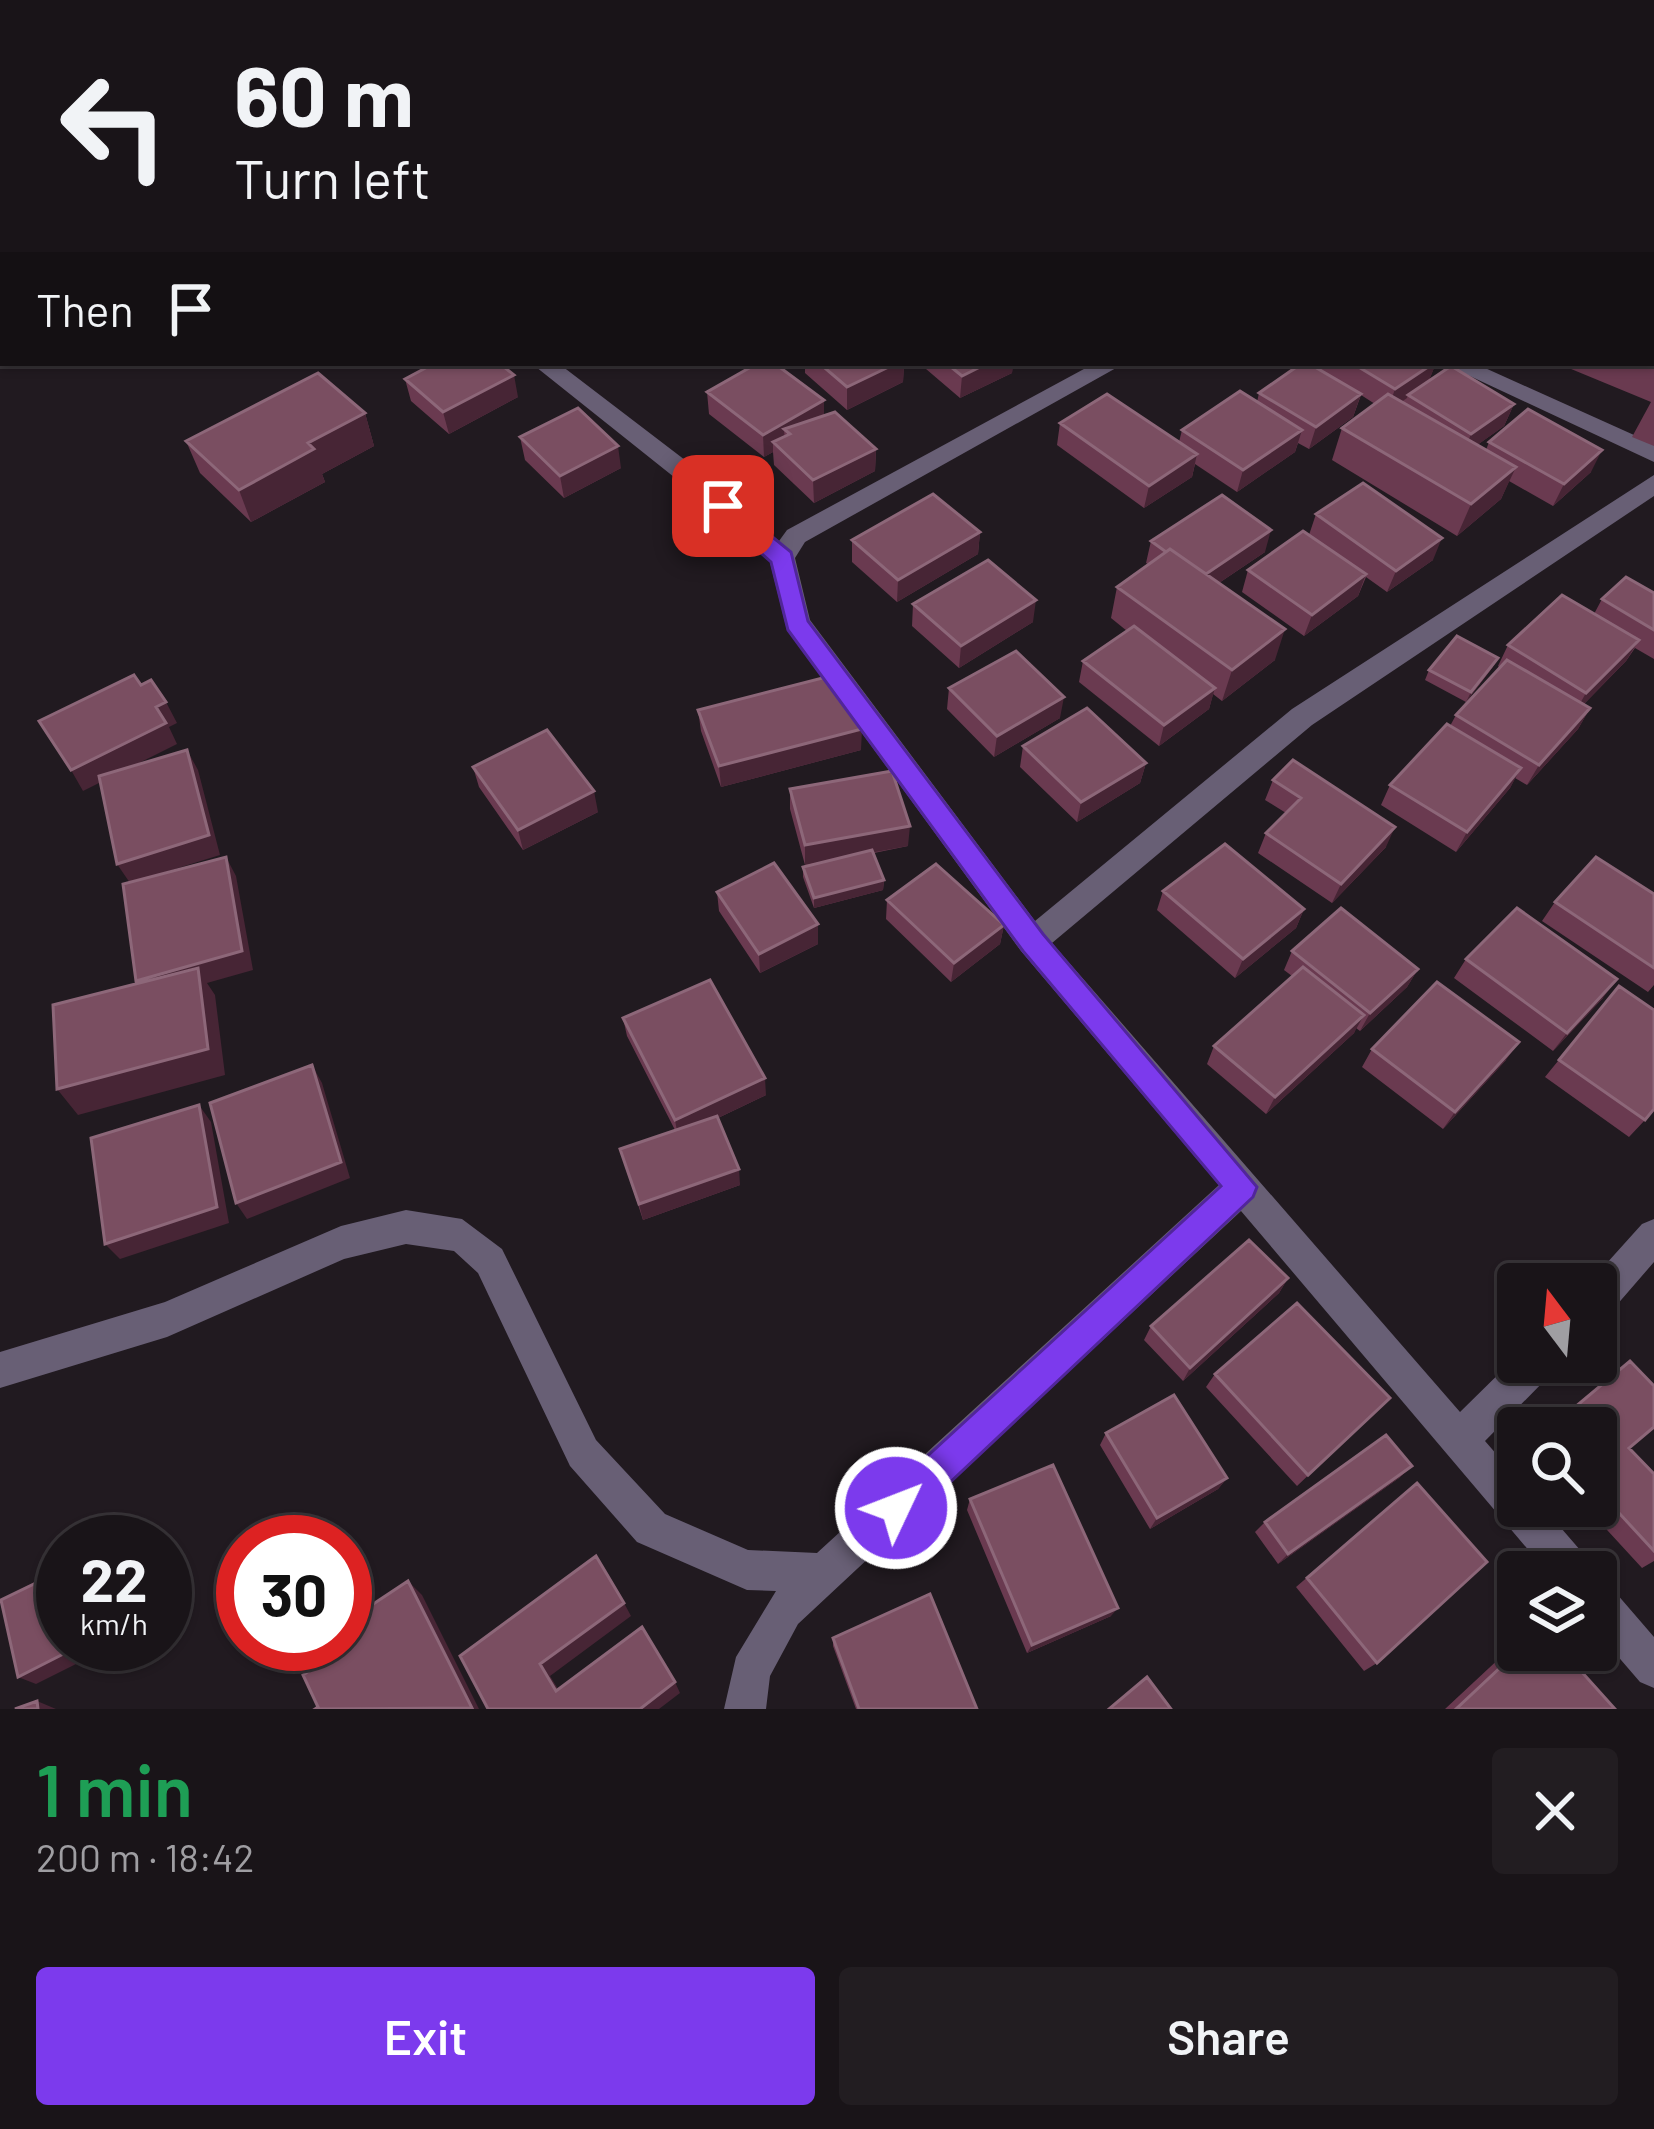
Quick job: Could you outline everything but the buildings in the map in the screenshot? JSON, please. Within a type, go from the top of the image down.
[{"type":"street","points":[[547,366],[693,479],[782,558],[796,623],[1033,942],[1555,1551]]},
{"type":"street","points":[[782,558],[796,536],[1108,366]]},
{"type":"street","points":[[1461,366],[1654,454]]},
{"type":"street","points":[[1033,942],[1302,717],[1654,484]]},
{"type":"street","points":[[745,1709],[750,1671],[784,1610],[1242,1187]]},
{"type":"street","points":[[0,1370],[167,1319],[340,1243],[406,1227],[462,1236],[490,1261],[583,1454],[651,1528],[747,1570],[827,1573]]},
{"type":"street","points":[[1617,1278],[1654,1236]]},
{"type":"street","points":[[1460,1439],[1516,1383]]},
{"type":"street","points":[[1617,1625],[1654,1668]]},
{"type":"route","points":[[723,506],[782,558],[784,586],[796,623],[1033,942],[1242,1187],[896,1508]]}]
